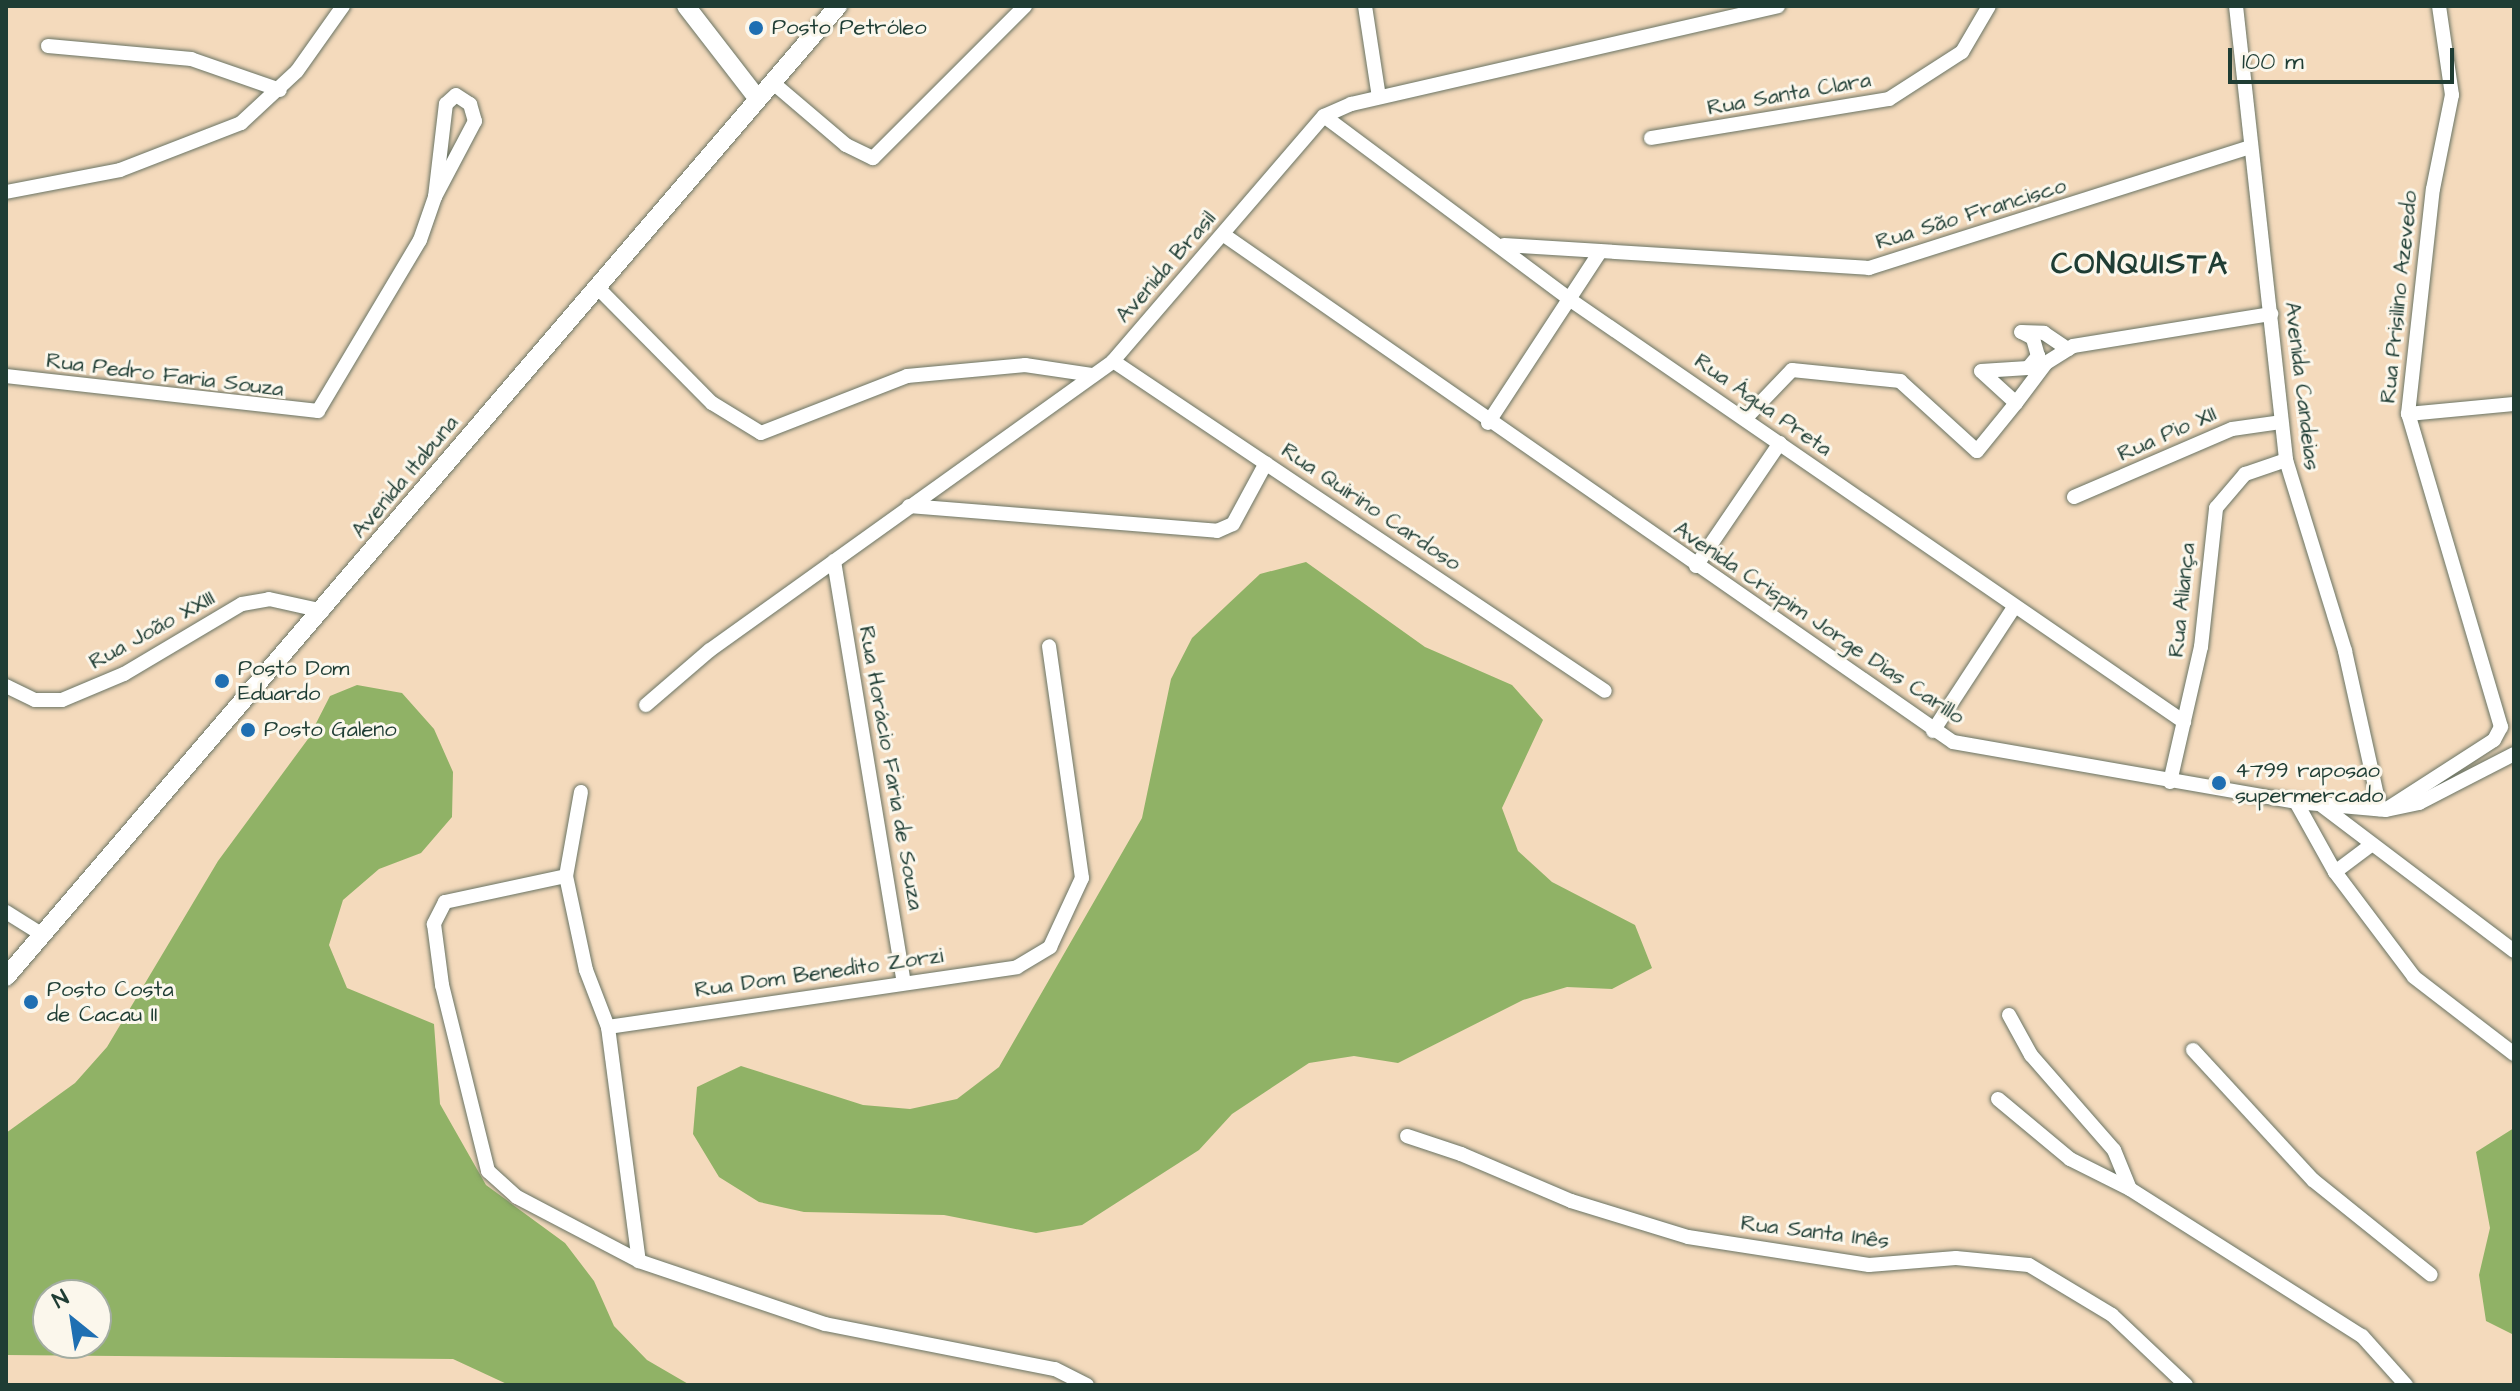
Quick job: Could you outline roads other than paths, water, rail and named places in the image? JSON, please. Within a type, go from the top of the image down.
[{"type":"main road","points":[[686,6],[757,98]]},
{"type":"main road","name":"Avenida Itabuna","points":[[6,977],[39,933],[601,291],[757,98],[838,6]]},
{"type":"street","points":[[6,192],[186,149],[241,123],[280,90],[343,6]]},
{"type":"street","points":[[772,82],[846,145],[873,158],[1025,6]]},
{"type":"street","points":[[1365,6],[1379,97]]},
{"type":"street","points":[[1324,116],[1379,97],[1724,12],[1778,6]]},
{"type":"street","name":"Rua Santa Clara","points":[[1651,138],[1889,99],[1962,52],[1989,6]]},
{"type":"street","name":"Avenida Candeias","points":[[2236,6],[2286,460],[2345,651],[2383,809]]},
{"type":"street","name":"Rua Prisilino Azevedo","points":[[2383,809],[2494,740],[2502,717],[2408,414],[2433,189],[2452,95],[2439,6]]},
{"type":"street","points":[[48,46],[191,59],[280,90]]},
{"type":"street","points":[[456,95],[470,104],[475,121],[435,197],[446,104],[456,95]]},
{"type":"street","name":"Avenida Brasil","points":[[646,705],[834,561],[1113,361],[1324,116]]},
{"type":"street","name":"Rua Água Preta","points":[[1324,116],[1504,245],[1572,301],[2184,722]]},
{"type":"street","name":"Rua São Francisco","points":[[1504,245],[1869,268],[2250,147]]},
{"type":"street","name":"Rua Pedro Faria Souza","points":[[6,376],[318,411],[420,240],[435,197]]},
{"type":"street","name":"Avenida Crispim Jorge Dias Carillo","points":[[1224,235],[1488,423],[1933,731],[1970,748],[2296,802],[2383,809],[2419,803],[2514,754]]},
{"type":"street","points":[[1488,423],[1572,301],[1600,252]]},
{"type":"street","points":[[601,291],[712,403],[761,433],[907,376],[1025,365],[1093,375]]},
{"type":"street","points":[[1745,419],[1792,370],[1900,381],[1977,451],[2046,363],[2068,349],[2271,314]]},
{"type":"street","points":[[2016,403],[1981,371],[2015,363],[2028,368],[2038,356],[2033,338],[2021,332],[2044,333],[2068,349]]},
{"type":"street","name":"Rua Quirino Cardoso","points":[[1113,361],[1605,691]]},
{"type":"street","points":[[2408,414],[2514,404]]},
{"type":"street","name":"Rua Pio XII","points":[[2074,497],[2232,429],[2281,422]]},
{"type":"street","points":[[1696,566],[1780,443]]},
{"type":"street","name":"Rua Aliança","points":[[2170,782],[2201,647],[2216,508],[2245,474],[2286,460]]},
{"type":"street","points":[[909,506],[1217,531],[1233,524],[1266,463]]},
{"type":"street","name":"Rua Horácio Faria de Souza","points":[[834,561],[904,982]]},
{"type":"street","name":"Rua João XXIII","points":[[6,686],[35,700],[62,700],[124,674],[242,604],[269,599],[323,611]]},
{"type":"street","points":[[1933,731],[2014,607]]},
{"type":"street","name":"Rua Dom Benedito Zorzi","points":[[608,1027],[1034,961],[1050,947],[1082,878],[1049,646]]},
{"type":"street","points":[[581,792],[566,876],[586,970],[608,1027],[639,1261]]},
{"type":"street","points":[[2296,802],[2335,872],[2414,977],[2514,1054]]},
{"type":"street","points":[[2321,805],[2514,951]]},
{"type":"street","points":[[2335,872],[2371,845]]},
{"type":"street","points":[[566,876],[452,898],[437,910],[442,985],[481,1159],[517,1197],[639,1261],[794,1316],[1055,1369],[1087,1385]]},
{"type":"street","points":[[6,912],[39,933]]},
{"type":"street","points":[[2009,1015],[2031,1055],[2114,1150],[2130,1189]]},
{"type":"street","points":[[2193,1050],[2313,1180],[2431,1275]]},
{"type":"street","points":[[1998,1099],[2070,1159],[2130,1189],[2362,1336],[2406,1385]]},
{"type":"street","name":"Rua Santa Inês","points":[[1407,1136],[1461,1154],[1571,1201],[1688,1237],[1869,1265],[1956,1258],[2029,1265],[2112,1315],[2186,1385]]},
{"type":"place","name":"Posto Petróleo","points":[[756,28]]},
{"type":"place","name":"Posto Dom Eduardo","points":[[222,681]]},
{"type":"place","name":"Posto Galeno","points":[[248,730]]},
{"type":"place","name":"4799 raposao supermercado","points":[[2219,783]]},
{"type":"place","name":"Posto Costa de Cacau II","points":[[31,1002]]},
{"type":"district","name":"CONQUISTA","points":[[2140,264]]}]
